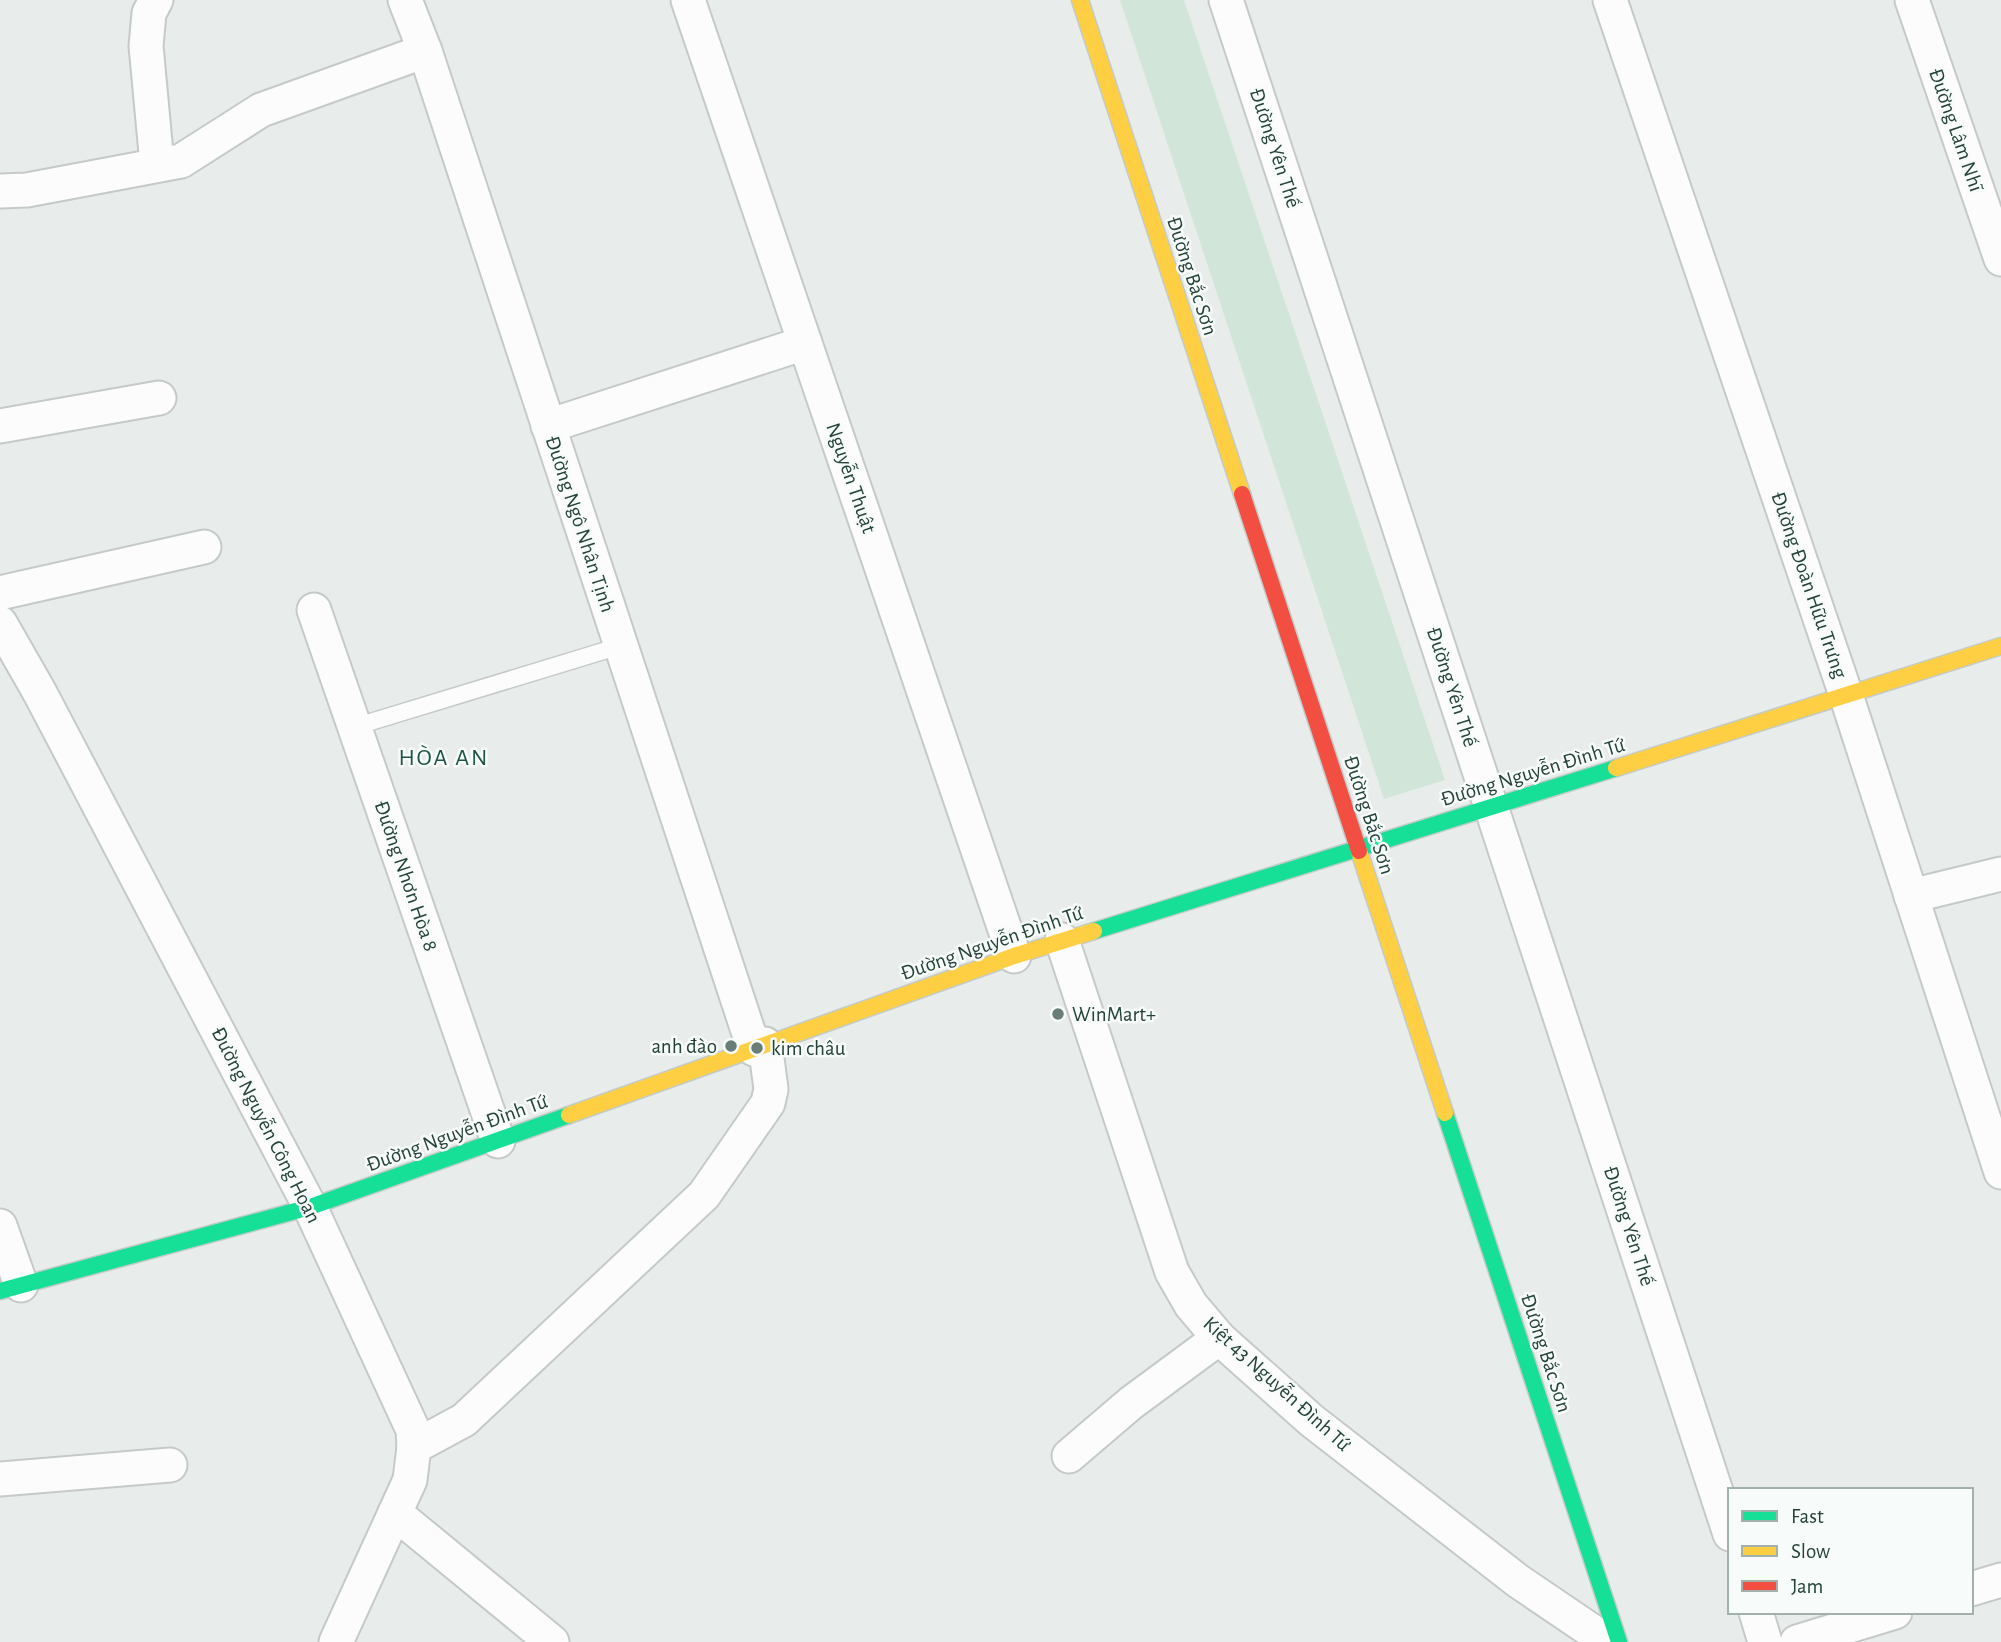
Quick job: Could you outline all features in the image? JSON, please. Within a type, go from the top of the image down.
[{"type":"street","points":[[156,0],[149,13],[146,46],[157,164]]},
{"type":"street","name":"Đường Ngô Nhân Tịnh","points":[[405,0],[425,51],[620,646],[760,1047],[771,1089],[768,1103],[704,1195],[464,1420],[414,1447]]},
{"type":"street","name":"Nguyễn Thuật","points":[[688,0],[1014,956]]},
{"type":"street","name":"Đường Bắc Sơn","points":[[1080,0],[1619,1642]]},
{"type":"street","name":"Đường Yên Thế","points":[[1226,0],[1477,811],[1728,1528]]},
{"type":"street","name":"Đường Đoàn Hữu Trưng","points":[[1610,0],[1846,695],[2001,1172]]},
{"type":"street","name":"Đường Lâm Nhĩ","points":[[1912,0],[2001,259]]},
{"type":"street","points":[[0,191],[27,190],[181,161],[261,110],[425,51]]},
{"type":"street","points":[[548,426],[805,342]]},
{"type":"street","points":[[0,426],[159,398]]},
{"type":"street","points":[[0,593],[204,548]]},
{"type":"street","name":"Đường Nhơn Hòa 8","points":[[314,610],[498,1141]]},
{"type":"street","name":"Đường Nguyễn Công Hoan","points":[[3,635],[53,718],[310,1207],[413,1430],[410,1480],[336,1642]]},
{"type":"street","name":"Đường Nguyễn Đình Tứ","points":[[10,1288],[310,1207],[1062,940],[1399,838],[2001,646]]},
{"type":"street","points":[[1911,896],[2001,874]]},
{"type":"street","name":"Kiệt 43 Nguyễn Đình Tứ","points":[[1062,940],[1172,1272],[1191,1305],[1219,1338],[1311,1420],[1518,1581],[1608,1642]]},
{"type":"street","points":[[0,1226],[10,1288]]},
{"type":"street","points":[[1069,1456],[1131,1403],[1219,1338]]},
{"type":"street","points":[[0,1479],[170,1465]]},
{"type":"street","points":[[395,1513],[552,1642]]},
{"type":"street","points":[[1973,1588],[2001,1580]]},
{"type":"street","points":[[1757,1614],[1765,1642]]},
{"type":"street","points":[[1797,1642],[1888,1614]]},
{"type":"lane","points":[[354,727],[620,646]]},
{"type":"green space","points":[[1120,0],[1184,0],[1445,780],[1384,799]]},
{"type":"traffic: fast","points":[[1094,931],[1616,768]]},
{"type":"traffic: fast","points":[[1445,1113],[1619,1642]]},
{"type":"traffic: fast","points":[[0,1291],[310,1207],[569,1115]]},
{"type":"traffic: slow","points":[[1080,0],[1242,494]]},
{"type":"traffic: slow","points":[[1616,768],[2001,646]]},
{"type":"traffic: slow","points":[[1359,851],[1445,1113]]},
{"type":"traffic: slow","points":[[569,1115],[1014,956],[1094,931]]},
{"type":"traffic: jam","points":[[1242,494],[1359,851]]},
{"type":"place","name":"WinMart+","points":[[1058,1014]]},
{"type":"place","name":"anh đào","points":[[731,1046]]},
{"type":"place","name":"kim châu","points":[[757,1048]]},
{"type":"district","name":"HÒA AN","points":[[444,758]]}]
